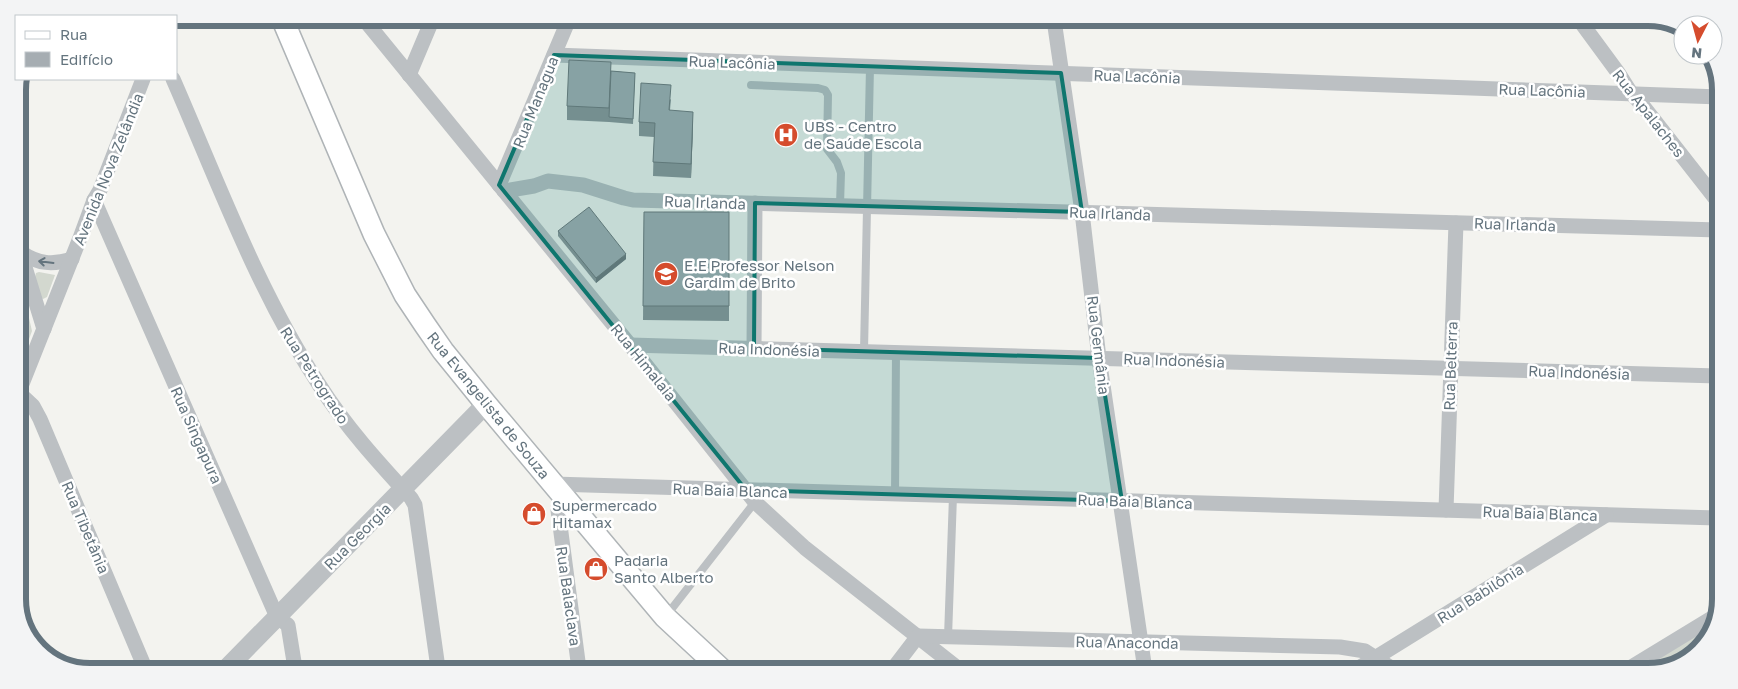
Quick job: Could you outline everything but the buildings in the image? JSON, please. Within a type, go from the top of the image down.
[{"type":"main road","name":"Rua Evangelista de Souza","points":[[290,26],[374,234],[398,281],[420,318],[443,351],[486,404],[666,617],[713,663]]},
{"type":"street","name":"Rua Himalaia","points":[[369,26],[751,496],[805,548],[951,663]]},
{"type":"street","points":[[409,75],[430,26]]},
{"type":"street","name":"Rua Managua","points":[[502,188],[566,26]]},
{"type":"street","name":"Rua Germânia","points":[[1055,26],[1144,663]]},
{"type":"street","name":"Rua Apalaches","points":[[1584,26],[1631,93],[1712,193]]},
{"type":"street","name":"Rua Lacônia","points":[[554,55],[1712,97]]},
{"type":"street","name":"Avenida Nova Zelândia","points":[[26,373],[144,80]]},
{"type":"street","name":"Rua Petrogrado","points":[[173,80],[255,267],[283,325],[320,387],[341,417],[415,505],[437,663]]},
{"type":"street","name":"Rua Irlanda","points":[[502,188],[534,186],[548,181],[583,184],[633,200],[1712,230]]},
{"type":"street","name":"Rua Singapura","points":[[94,200],[277,617],[288,625],[294,663]]},
{"type":"street","points":[[754,348],[756,203]]},
{"type":"street","name":"Rua Belterra","points":[[1446,510],[1456,222]]},
{"type":"street","name":"Avenida Nova Zelândia","points":[[26,258],[46,263],[72,259]]},
{"type":"street","points":[[26,268],[44,329]]},
{"type":"street","name":"Rua Indonésia","points":[[630,345],[1712,376]]},
{"type":"street","name":"Rua Tibetânia","points":[[26,400],[33,406],[40,419],[143,663]]},
{"type":"street","name":"Rua Georgia","points":[[232,663],[486,404]]},
{"type":"street","name":"Rua Baia Blanca","points":[[558,489],[751,496],[895,495],[1122,500],[1712,518]]},
{"type":"street","name":"Rua Balaclava","points":[[558,489],[558,510],[578,663]]},
{"type":"street","name":"Rua Babilônia","points":[[1367,663],[1606,515]]},
{"type":"street","points":[[1649,663],[1708,621]]},
{"type":"street","points":[[897,663],[918,636]]},
{"type":"street","name":"Rua Anaconda","points":[[918,636],[1340,647],[1358,649],[1383,663]]},
{"type":"lane","points":[[864,351],[870,67]]},
{"type":"lane","points":[[751,85],[818,88],[825,90],[829,102],[827,149],[837,162],[840,173],[840,206]]},
{"type":"lane","points":[[895,495],[896,352]]},
{"type":"lane","points":[[666,617],[751,496]]},
{"type":"lane","points":[[948,638],[953,496]]},
{"type":"highlighted area","points":[[554,55],[1061,73],[1082,212],[755,203],[754,348],[1099,358],[1122,501],[746,490],[499,185]]},
{"type":"shaded area","points":[[36,273],[55,275],[47,297],[43,299],[41,298],[35,277]]},
{"type":"shaded area","points":[[26,305],[32,331],[26,347]]},
{"type":"shaded area","points":[[1702,632],[1699,638],[1683,652],[1665,661],[1657,662],[1658,659]]},
{"type":"place","name":"UBS - Centro de Saúde Escola","points":[[786,135]]},
{"type":"place","name":"E.E Professor Nelson Gardim de Brito","points":[[666,274]]},
{"type":"place","name":"Supermercado Hitamax","points":[[534,514]]},
{"type":"place","name":"Padaria Santo Alberto","points":[[596,569]]}]
